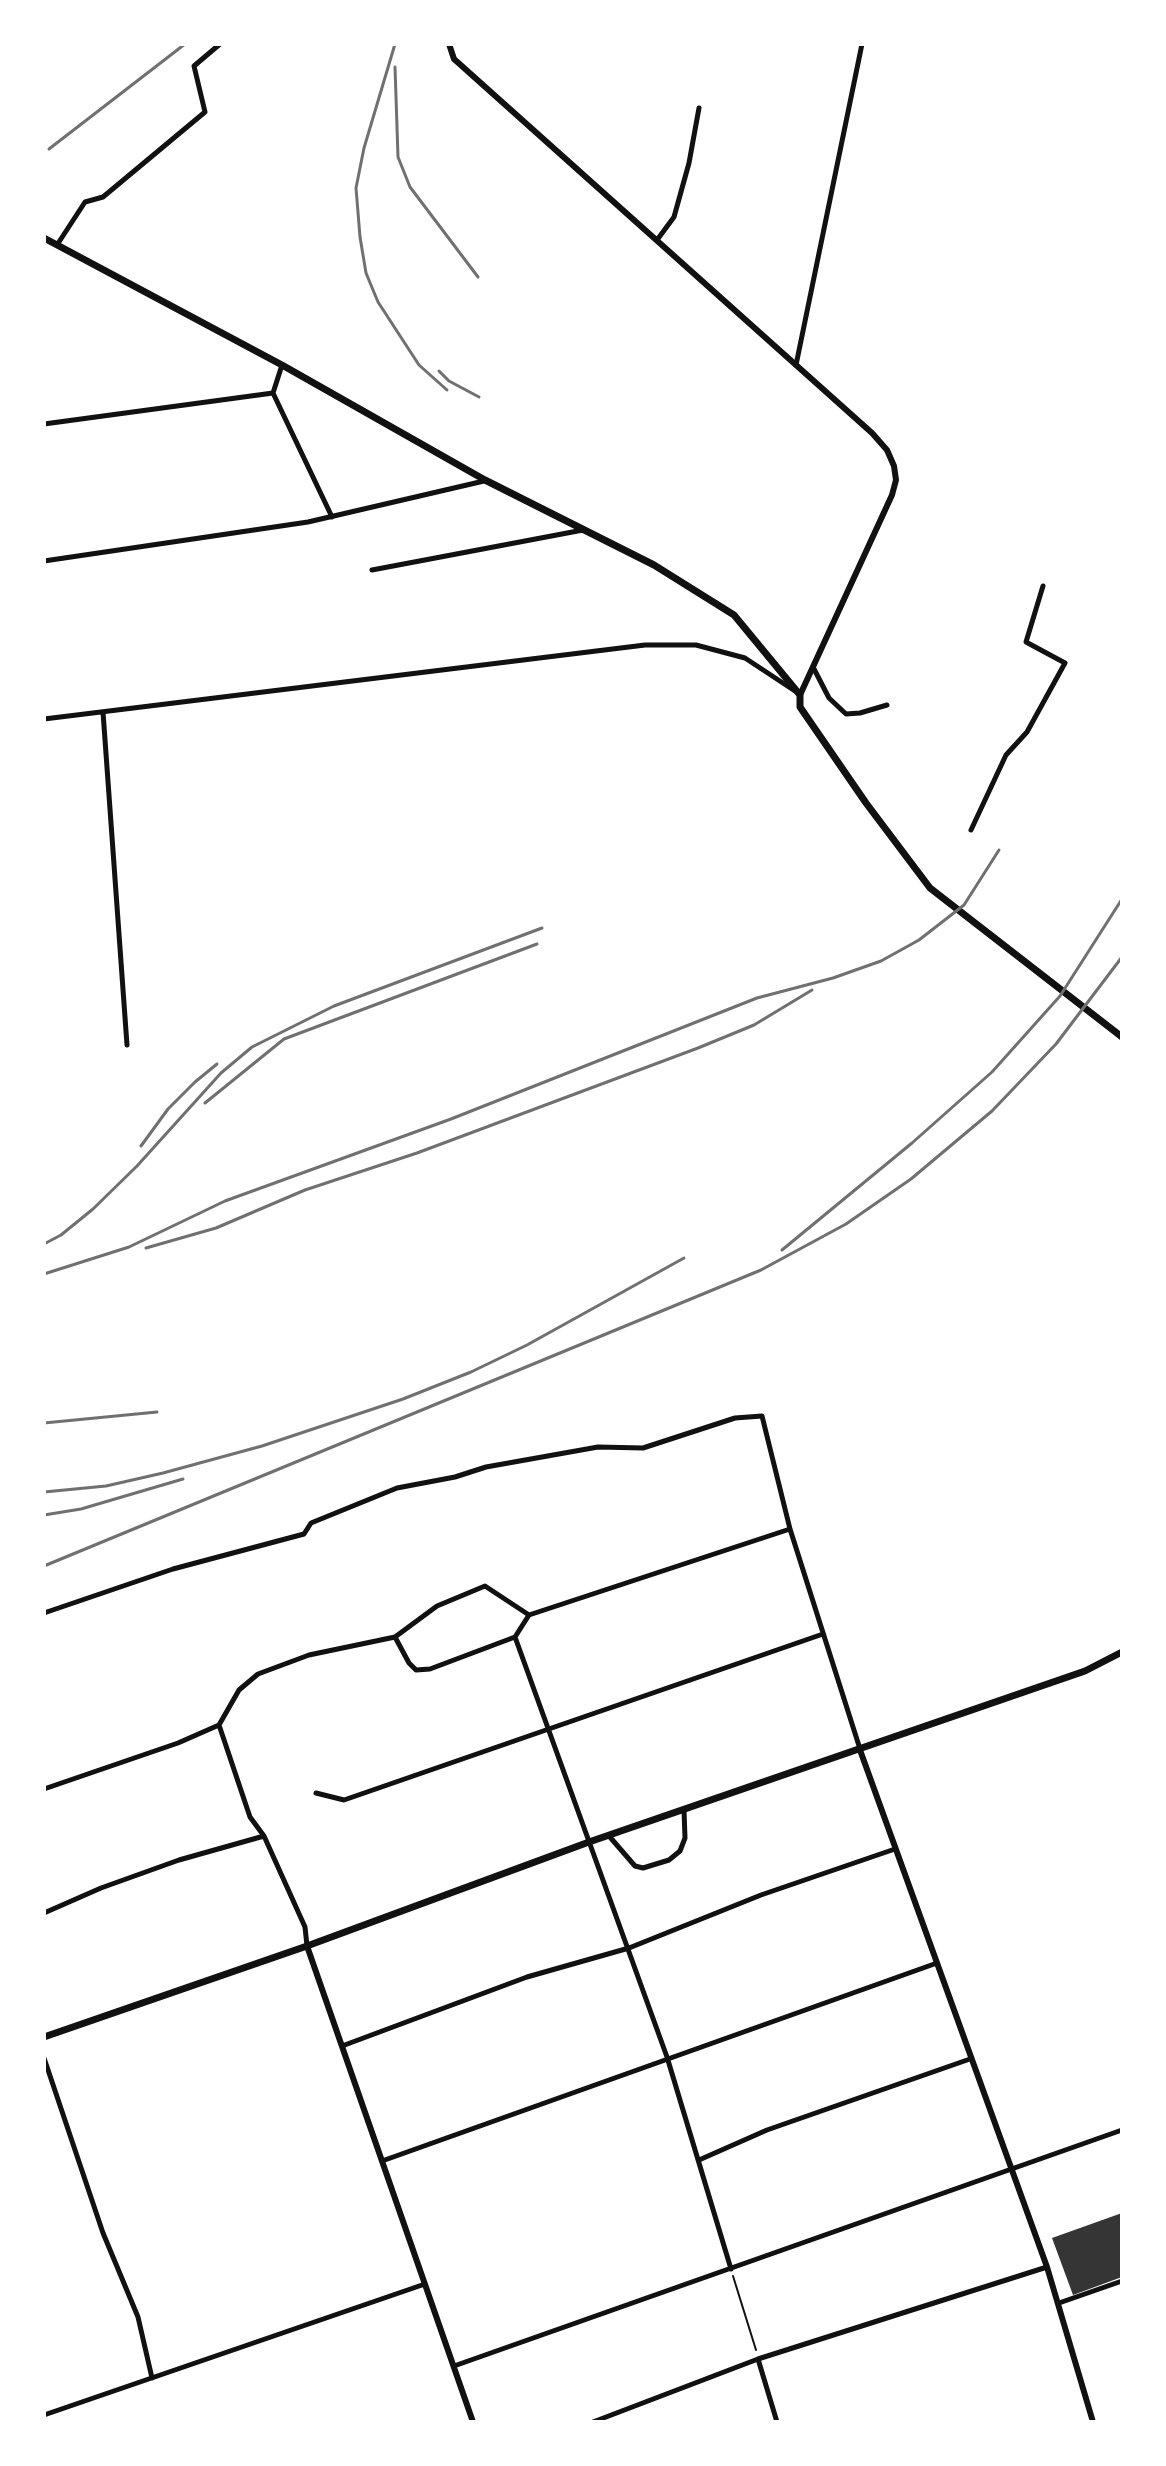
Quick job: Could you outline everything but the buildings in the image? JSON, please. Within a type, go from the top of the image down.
[{"type":"main road","points":[[44,238],[282,365],[485,480],[654,565],[734,615],[800,695],[800,707],[930,888],[1122,1037]]},
{"type":"main road","points":[[44,2037],[307,1946],[589,1842],[1085,1671],[1122,1652]]},
{"type":"street","points":[[57,245],[85,202],[103,197],[205,112],[194,66],[220,44]]},
{"type":"street","points":[[44,719],[645,645],[696,645],[745,658],[800,695],[887,509],[896,480],[887,450],[454,59],[449,44]]},
{"type":"street","points":[[796,365],[862,44]]},
{"type":"street","points":[[657,240],[674,217],[689,163],[699,108]]},
{"type":"street","points":[[282,365],[273,393],[332,517]]},
{"type":"street","points":[[44,424],[273,393]]},
{"type":"street","points":[[44,561],[332,517],[485,480]]},
{"type":"street","points":[[372,570],[584,530]]},
{"type":"street","points":[[971,830],[1006,755],[1027,732],[1065,663],[1026,642],[1043,586]]},
{"type":"street","points":[[813,667],[829,698],[846,714],[887,705]]},
{"type":"street","points":[[103,712],[127,1045]]},
{"type":"street","points":[[44,1613],[173,1569],[304,1534],[311,1523],[397,1488],[455,1477],[486,1467],[598,1447],[643,1448],[735,1418],[762,1416],[790,1529],[860,1750],[1047,2267],[1093,2422]]},
{"type":"street","points":[[395,1637],[405,1658],[416,1670],[430,1669],[515,1637],[529,1615],[790,1529]]},
{"type":"street","points":[[44,1789],[178,1743],[219,1725],[239,1690],[258,1674],[309,1655],[395,1637],[437,1606],[485,1586],[529,1615]]},
{"type":"street","points":[[316,1793],[344,1800],[823,1634]]},
{"type":"street","points":[[515,1637],[667,2057],[731,2269]]},
{"type":"street","points":[[219,1725],[250,1817],[264,1836],[305,1927],[307,1946],[473,2422]]},
{"type":"street","points":[[609,1836],[635,1866],[643,1868],[669,1860],[680,1851],[685,1838],[684,1810]]},
{"type":"street","points":[[44,1913],[101,1888],[179,1860],[264,1836]]},
{"type":"street","points":[[342,2046],[527,1977],[629,1948],[761,1895],[895,1849]]},
{"type":"street","points":[[382,2161],[937,1963]]},
{"type":"street","points":[[44,2058],[103,2233],[138,2317],[152,2378]]},
{"type":"street","points":[[699,2160],[767,2130],[970,2059]]},
{"type":"street","points":[[454,2366],[1122,2130]]},
{"type":"street","points":[[593,2422],[758,2359],[1047,2267]]},
{"type":"street","points":[[1059,2303],[1122,2281]]},
{"type":"street","points":[[44,2415],[425,2284]]},
{"type":"street","points":[[758,2359],[776,2422]]},
{"type":"path","points":[[731,2269],[758,2359]]},
{"type":"railway","points":[[49,149],[185,44]]},
{"type":"railway","points":[[395,44],[364,148],[356,188],[360,237],[366,273],[378,302],[419,365],[447,390]]},
{"type":"railway","points":[[395,67],[398,157],[410,187],[478,277]]},
{"type":"railway","points":[[439,371],[449,381],[479,397]]},
{"type":"railway","points":[[44,1274],[129,1247],[225,1201],[451,1119],[757,998],[833,978],[881,961],[919,940],[964,905],[999,850]]},
{"type":"railway","points":[[782,1250],[912,1143],[992,1072],[1060,996],[1122,899]]},
{"type":"railway","points":[[44,1244],[61,1235],[93,1209],[137,1166],[221,1073],[252,1047],[334,1006],[542,928]]},
{"type":"railway","points":[[205,1103],[284,1039],[537,944]]},
{"type":"railway","points":[[44,1566],[761,1270],[846,1224],[911,1179],[992,1111],[1056,1044],[1122,957]]},
{"type":"railway","points":[[146,1248],[216,1228],[305,1190],[417,1153],[698,1048],[754,1025],[812,990]]},
{"type":"railway","points":[[141,1146],[168,1109],[217,1064]]},
{"type":"railway","points":[[44,1492],[106,1486],[163,1473],[262,1446],[403,1399],[527,1345],[684,1258]]},
{"type":"railway","points":[[44,1423],[157,1412]]},
{"type":"railway","points":[[44,1515],[81,1509],[183,1479]]}]
